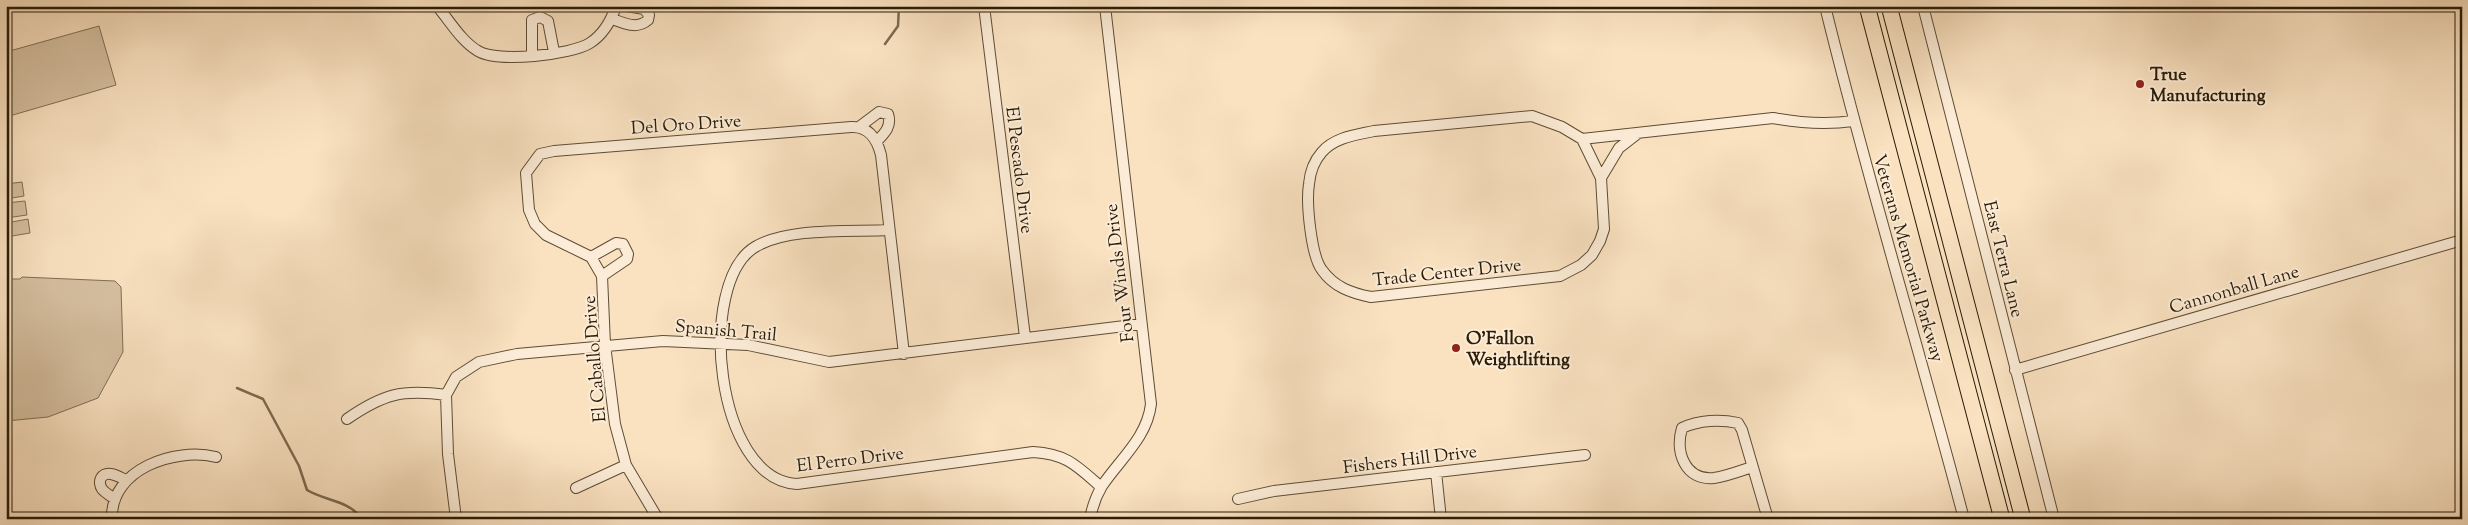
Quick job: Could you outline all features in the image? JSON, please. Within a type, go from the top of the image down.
[{"type":"highway","points":[[1868,6],[2002,519]]},
{"type":"highway","points":[[1889,6],[2023,519]]},
{"type":"street","points":[[437,6],[467,43],[478,51],[492,57],[504,58],[576,49],[589,43],[601,34],[612,19],[616,6]]},
{"type":"street","points":[[612,19],[634,26],[648,20],[649,15],[644,9],[628,6]]},
{"type":"street","name":"El Pescado Drive","points":[[984,6],[1025,338]]},
{"type":"street","name":"Four Winds Drive","points":[[1090,519],[1101,488],[1140,438],[1150,416],[1151,404],[1105,6]]},
{"type":"street","name":"Veterans Memorial Parkway","points":[[1825,6],[1853,121],[1917,342],[1964,519]]},
{"type":"street","name":"East Terra Lane","points":[[1923,6],[2054,519]]},
{"type":"street","points":[[532,55],[532,20],[540,17],[548,21],[554,52]]},
{"type":"street","points":[[877,141],[888,129],[890,120],[888,114],[879,112],[859,127],[870,133],[877,141],[881,155],[904,354]]},
{"type":"street","name":"Trade Center Drive","points":[[1532,116],[1562,127],[1582,138],[1600,178],[1604,229],[1600,241],[1592,255],[1581,265],[1560,276],[1371,297],[1341,288],[1321,270],[1317,261],[1308,185],[1318,158],[1334,142],[1350,135],[1532,116]]},
{"type":"street","points":[[1582,138],[1773,118],[1793,122],[1828,124],[1853,121]]},
{"type":"street","name":"Del Oro Drive","points":[[591,257],[546,236],[535,224],[529,210],[526,173],[540,154],[554,151],[859,127]]},
{"type":"street","points":[[1600,178],[1619,148],[1638,133]]},
{"type":"street","name":"El Perro Drive","points":[[889,230],[800,234],[767,241],[754,248],[744,257],[726,298],[721,342],[726,398],[738,432],[752,458],[764,471],[775,478],[797,484],[1033,452],[1048,453],[1072,461],[1101,488]]},
{"type":"street","name":"Cannonball Lane","points":[[2015,370],[2462,240]]},
{"type":"street","name":"El Caballo Drive","points":[[591,257],[616,243],[623,244],[626,249],[627,259],[600,272],[605,345],[615,424],[626,465],[658,519]]},
{"type":"street","points":[[591,257],[600,272]]},
{"type":"street","name":"Spanish Trail","points":[[446,395],[456,377],[479,362],[517,354],[605,345],[663,341],[721,342],[774,349],[829,362],[1141,324]]},
{"type":"street","points":[[347,419],[372,402],[397,394],[423,392],[446,395],[448,454],[456,519]]},
{"type":"street","points":[[1752,468],[1713,478],[1702,477],[1690,472],[1682,461],[1680,451],[1682,428],[1693,423],[1725,420],[1738,423],[1768,519]]},
{"type":"street","points":[[112,519],[114,499],[126,480],[140,468],[171,458],[200,453],[216,457]]},
{"type":"street","name":"Fishers Hill Drive","points":[[1238,499],[1274,491],[1586,455]]},
{"type":"street","points":[[576,488],[626,465]]},
{"type":"street","points":[[1436,472],[1442,519]]},
{"type":"street","points":[[114,499],[102,489],[100,481],[102,476],[106,473],[114,474],[126,480]]},
{"type":"shaded area","points":[[99,26],[116,85],[6,117],[6,52]]},
{"type":"shaded area","points":[[22,182],[24,196],[6,199],[6,184]]},
{"type":"shaded area","points":[[25,201],[27,215],[6,218],[6,203]]},
{"type":"shaded area","points":[[28,219],[30,233],[6,237],[6,223]]},
{"type":"shaded area","points":[[22,277],[115,281],[121,287],[123,352],[98,398],[48,417],[6,421],[6,279],[20,279]]},
{"type":"waterway","points":[[885,44],[898,26],[899,6]]},
{"type":"waterway","points":[[237,388],[263,399],[299,466],[307,490],[344,504],[362,519]]},
{"type":"place","name":"True Manufacturing","points":[[2140,84]]},
{"type":"place","name":"O'Fallon Weightlifting","points":[[1456,348]]}]
